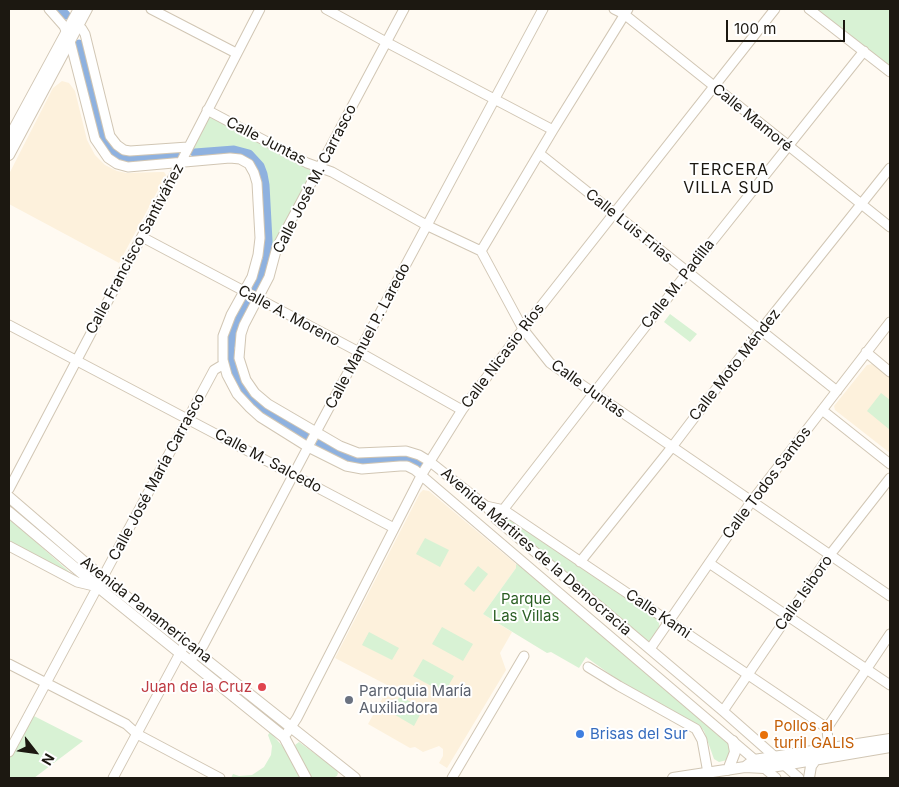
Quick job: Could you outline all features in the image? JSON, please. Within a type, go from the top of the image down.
[{"type":"main road","points":[[9,155],[71,31],[79,9]]},
{"type":"main road","points":[[9,138],[71,31],[87,9]]},
{"type":"main road","name":"Avenida Panamericana","points":[[9,498],[179,653],[284,737],[306,778]]},
{"type":"main road","name":"Avenida Panamericana","points":[[9,512],[101,582],[186,642],[292,726],[353,778]]},
{"type":"main road","points":[[673,778],[708,773],[724,773],[745,767],[764,768],[784,765],[816,759],[829,752],[890,739]]},
{"type":"main road","points":[[724,773],[735,752],[733,741]]},
{"type":"main road","points":[[745,767],[754,760],[776,756],[890,747]]},
{"type":"main road","points":[[809,778],[811,766],[816,759]]},
{"type":"street","name":"Avenida Mártires de la Democracia","points":[[50,9],[71,31],[95,139],[108,158],[117,164],[128,167],[230,158],[240,159],[249,164],[254,173],[257,183],[260,238],[256,265],[223,336],[224,364],[227,375],[237,394],[250,408],[260,417],[308,447],[346,466],[362,469],[407,466],[422,474],[776,778]]},
{"type":"street","points":[[151,9],[236,53]]},
{"type":"street","name":"Calle Francisco Santiváñez","points":[[9,489],[260,9]]},
{"type":"street","points":[[326,9],[553,130]]},
{"type":"street","name":"Calle José M. Carrasco","points":[[258,299],[269,277],[277,247],[404,9]]},
{"type":"street","name":"Calle Manuel P. Laredo","points":[[190,661],[204,646],[308,447],[543,9]]},
{"type":"street","name":"Calle Mamoré","points":[[614,9],[626,12],[714,87],[890,227]]},
{"type":"street","name":"Calle Nicasio Ríos","points":[[284,737],[292,726],[429,461],[462,410],[523,329],[775,9]]},
{"type":"street","points":[[809,9],[890,72]]},
{"type":"street","points":[[481,251],[626,12]]},
{"type":"street","name":"Avenida Mártires de la Democracia","points":[[71,31],[82,29],[85,34],[110,136],[117,145],[130,151],[188,146]]},
{"type":"street","name":"Calle M. Padilla","points":[[496,519],[687,273],[864,51]]},
{"type":"street","name":"Calle Juntas","points":[[207,110],[307,163],[332,172],[428,226],[481,251],[523,329],[550,363],[592,394],[890,596]]},
{"type":"street","name":"Calle Luis Frias","points":[[540,154],[837,391]]},
{"type":"street","name":"Calle Moto Méndez","points":[[580,562],[890,168]]},
{"type":"street","name":"Calle A. Moreno","points":[[142,237],[359,352],[462,410]]},
{"type":"street","name":"Avenida Mártires de la Democracia","points":[[258,299],[241,334],[239,358],[243,373],[250,387],[263,400],[316,433],[358,453],[406,451],[419,455],[429,461],[486,506],[496,519],[776,756],[799,778]]},
{"type":"street","name":"Calle Todos Santos","points":[[650,650],[750,502],[890,322]]},
{"type":"street","name":"Calle M. Salcedo","points":[[9,324],[394,528]]},
{"type":"street","points":[[866,352],[890,372]]},
{"type":"street","name":"Calle José María Carrasco","points":[[9,752],[214,370],[224,364]]},
{"type":"street","points":[[822,410],[890,464]]},
{"type":"street","name":"Calle Isiboro","points":[[723,711],[829,556],[890,478]]},
{"type":"street","name":"Calle Kami","points":[[486,506],[504,510],[827,728]]},
{"type":"street","points":[[9,546],[76,582],[101,582]]},
{"type":"street","points":[[709,563],[890,685]]},
{"type":"street","points":[[829,752],[827,728],[890,634]]},
{"type":"street","points":[[113,778],[186,642]]},
{"type":"street","points":[[452,778],[524,656]]},
{"type":"street","points":[[9,664],[126,724],[137,734],[220,778]]},
{"type":"street","points":[[588,666],[619,686],[696,729],[702,740],[708,773]]},
{"type":"shaded area","points":[[62,81],[69,83],[75,91],[87,140],[95,155],[105,165],[126,173],[164,172],[166,175],[119,263],[9,204],[9,174],[53,88]]},
{"type":"shaded area","points":[[872,364],[890,378],[890,453],[835,410],[834,406],[867,365]]},
{"type":"shaded area","points":[[423,490],[429,491],[516,564],[516,568],[483,614],[512,632],[500,653],[506,670],[447,768],[439,763],[443,756],[443,749],[439,746],[423,752],[415,747],[410,748],[368,724],[390,685],[335,658]]},
{"type":"green space","points":[[816,9],[890,9],[890,68],[865,47]]},
{"type":"green space","points":[[209,117],[310,170],[310,177],[271,250],[266,177],[264,167],[259,159],[246,150],[234,148],[191,151]]},
{"type":"green space","points":[[670,314],[697,334],[690,342],[664,322]]},
{"type":"green space","points":[[881,393],[890,400],[890,430],[867,411]]},
{"type":"green space","name":"Parque Las Villas","points":[[503,515],[506,515],[658,619],[660,628],[649,643],[502,520]]},
{"type":"green space","points":[[9,518],[73,575],[9,541]]},
{"type":"green space","points":[[425,538],[449,550],[440,567],[416,554]]},
{"type":"green space","name":"Parque Las Villas","points":[[516,564],[729,743],[731,749],[727,760],[719,762],[714,759],[704,731],[699,725],[618,680],[586,657],[579,668],[551,652],[547,653],[483,614],[516,568]]},
{"type":"green space","points":[[478,566],[488,574],[474,592],[464,584]]},
{"type":"green space","points":[[442,627],[473,644],[463,661],[432,644]]},
{"type":"green space","points":[[369,632],[399,648],[392,660],[362,645]]},
{"type":"green space","points":[[423,659],[454,676],[444,693],[413,676]]},
{"type":"green space","points":[[400,696],[423,709],[414,726],[390,712]]},
{"type":"green space","points":[[32,715],[83,741],[34,778],[9,778],[9,759]]},
{"type":"green space","points":[[270,732],[285,749],[300,778],[231,778],[233,774],[239,776],[252,775],[264,767],[271,755],[272,746],[268,735]]},
{"type":"green space","points":[[299,742],[336,769],[337,776],[333,778],[311,778],[296,749],[295,745]]},
{"type":"waterway","points":[[60,9],[66,15]]},
{"type":"waterway","points":[[79,44],[100,127],[109,147],[118,154],[128,158],[175,155]]},
{"type":"waterway","points":[[195,153],[234,150],[249,154],[260,166],[265,185],[268,241],[267,259],[254,289]]},
{"type":"waterway","points":[[246,304],[234,328],[230,348],[234,372],[244,391],[260,407],[306,435]]},
{"type":"waterway","points":[[320,444],[343,457],[358,461],[405,459],[419,464]]},
{"type":"place","name":"Juan de la Cruz","points":[[262,687]]},
{"type":"place","name":"Parroquia María Auxiliadora","points":[[349,700]]},
{"type":"place","name":"Brisas del Sur","points":[[580,734]]},
{"type":"place","name":"Pollos al turril GALIS","points":[[764,735]]},
{"type":"district","name":"TERCERA VILLA SUD","points":[[729,179]]}]
